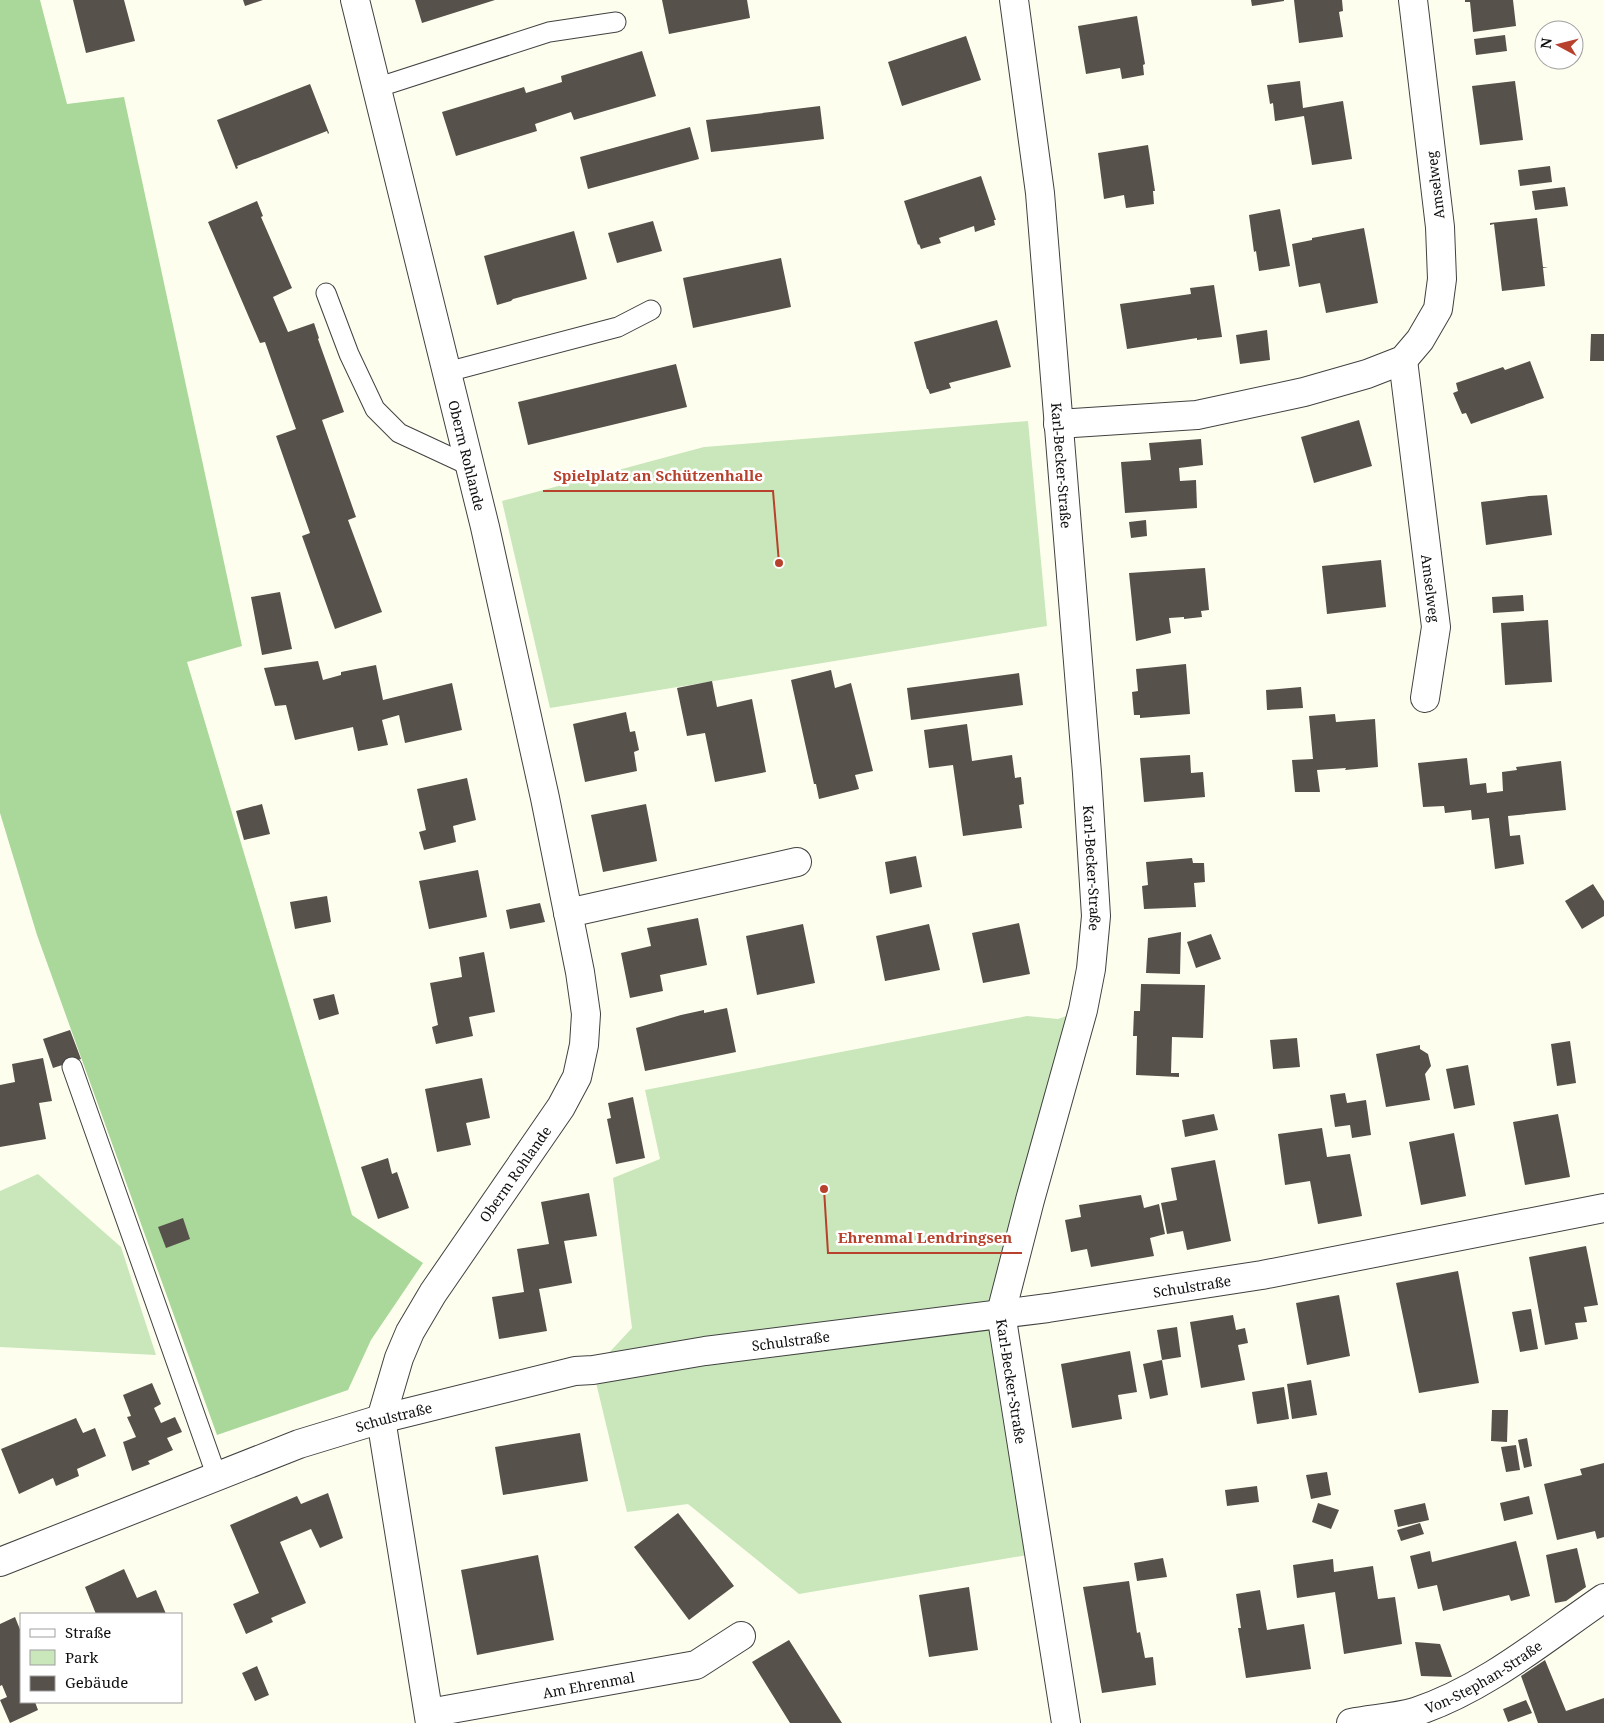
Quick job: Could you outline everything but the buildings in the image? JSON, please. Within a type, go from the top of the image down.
[{"type":"street","name":"Oberm Rohlande","points":[[355,0],[470,466],[545,798],[580,972],[586,1014],[584,1045],[577,1077],[561,1107],[432,1293],[410,1332],[399,1358],[381,1419]]},
{"type":"street","name":"Karl-Becker-Straße","points":[[1014,0],[1040,193],[1087,773],[1096,916],[1091,969],[1083,1010],[1030,1200],[1001,1313],[1066,1723]]},
{"type":"street","name":"Amselweg","points":[[1058,424],[1197,415],[1304,392],[1367,374],[1402,360],[1420,340],[1438,309],[1442,279],[1440,226],[1414,0]]},
{"type":"street","name":"Amselweg","points":[[1402,360],[1436,627],[1425,698]]},
{"type":"street","points":[[568,913],[798,862]]},
{"type":"street","name":"Schulstraße","points":[[0,1562],[299,1444],[381,1419],[575,1371],[593,1370],[705,1351],[1001,1313],[1262,1275],[1604,1208]]},
{"type":"street","name":"Am Ehrenmal","points":[[381,1419],[430,1718],[696,1665],[741,1636]]},
{"type":"street","name":"Von-Stephan-Straße","points":[[1350,1723],[1413,1712],[1453,1698],[1498,1671],[1604,1598]]},
{"type":"lane","points":[[376,88],[549,32],[616,22]]},
{"type":"lane","points":[[326,293],[349,354],[375,409],[399,433],[470,466]]},
{"type":"lane","points":[[447,372],[618,327],[651,310]]},
{"type":"lane","points":[[72,1067],[218,1477]]},
{"type":"green space","points":[[0,0],[40,0],[67,104],[124,97],[242,646],[187,662],[352,1215],[423,1263],[371,1340],[348,1390],[217,1435],[37,935],[0,813]]},
{"type":"green space","points":[[1028,421],[1047,626],[550,708],[502,501],[704,447]]},
{"type":"green space","points":[[1083,1010],[1001,1313],[1039,1553],[799,1594],[688,1504],[627,1512],[593,1370],[632,1328],[613,1178],[660,1159],[645,1090],[1027,1016],[1058,1019]]},
{"type":"green space","points":[[38,1174],[121,1247],[156,1355],[0,1347],[0,1191]]},
{"type":"place","name":"Spielplatz an Schützenhalle","points":[[779,563]]},
{"type":"place","name":"Ehrenmal Lendringsen","points":[[824,1189]]}]
